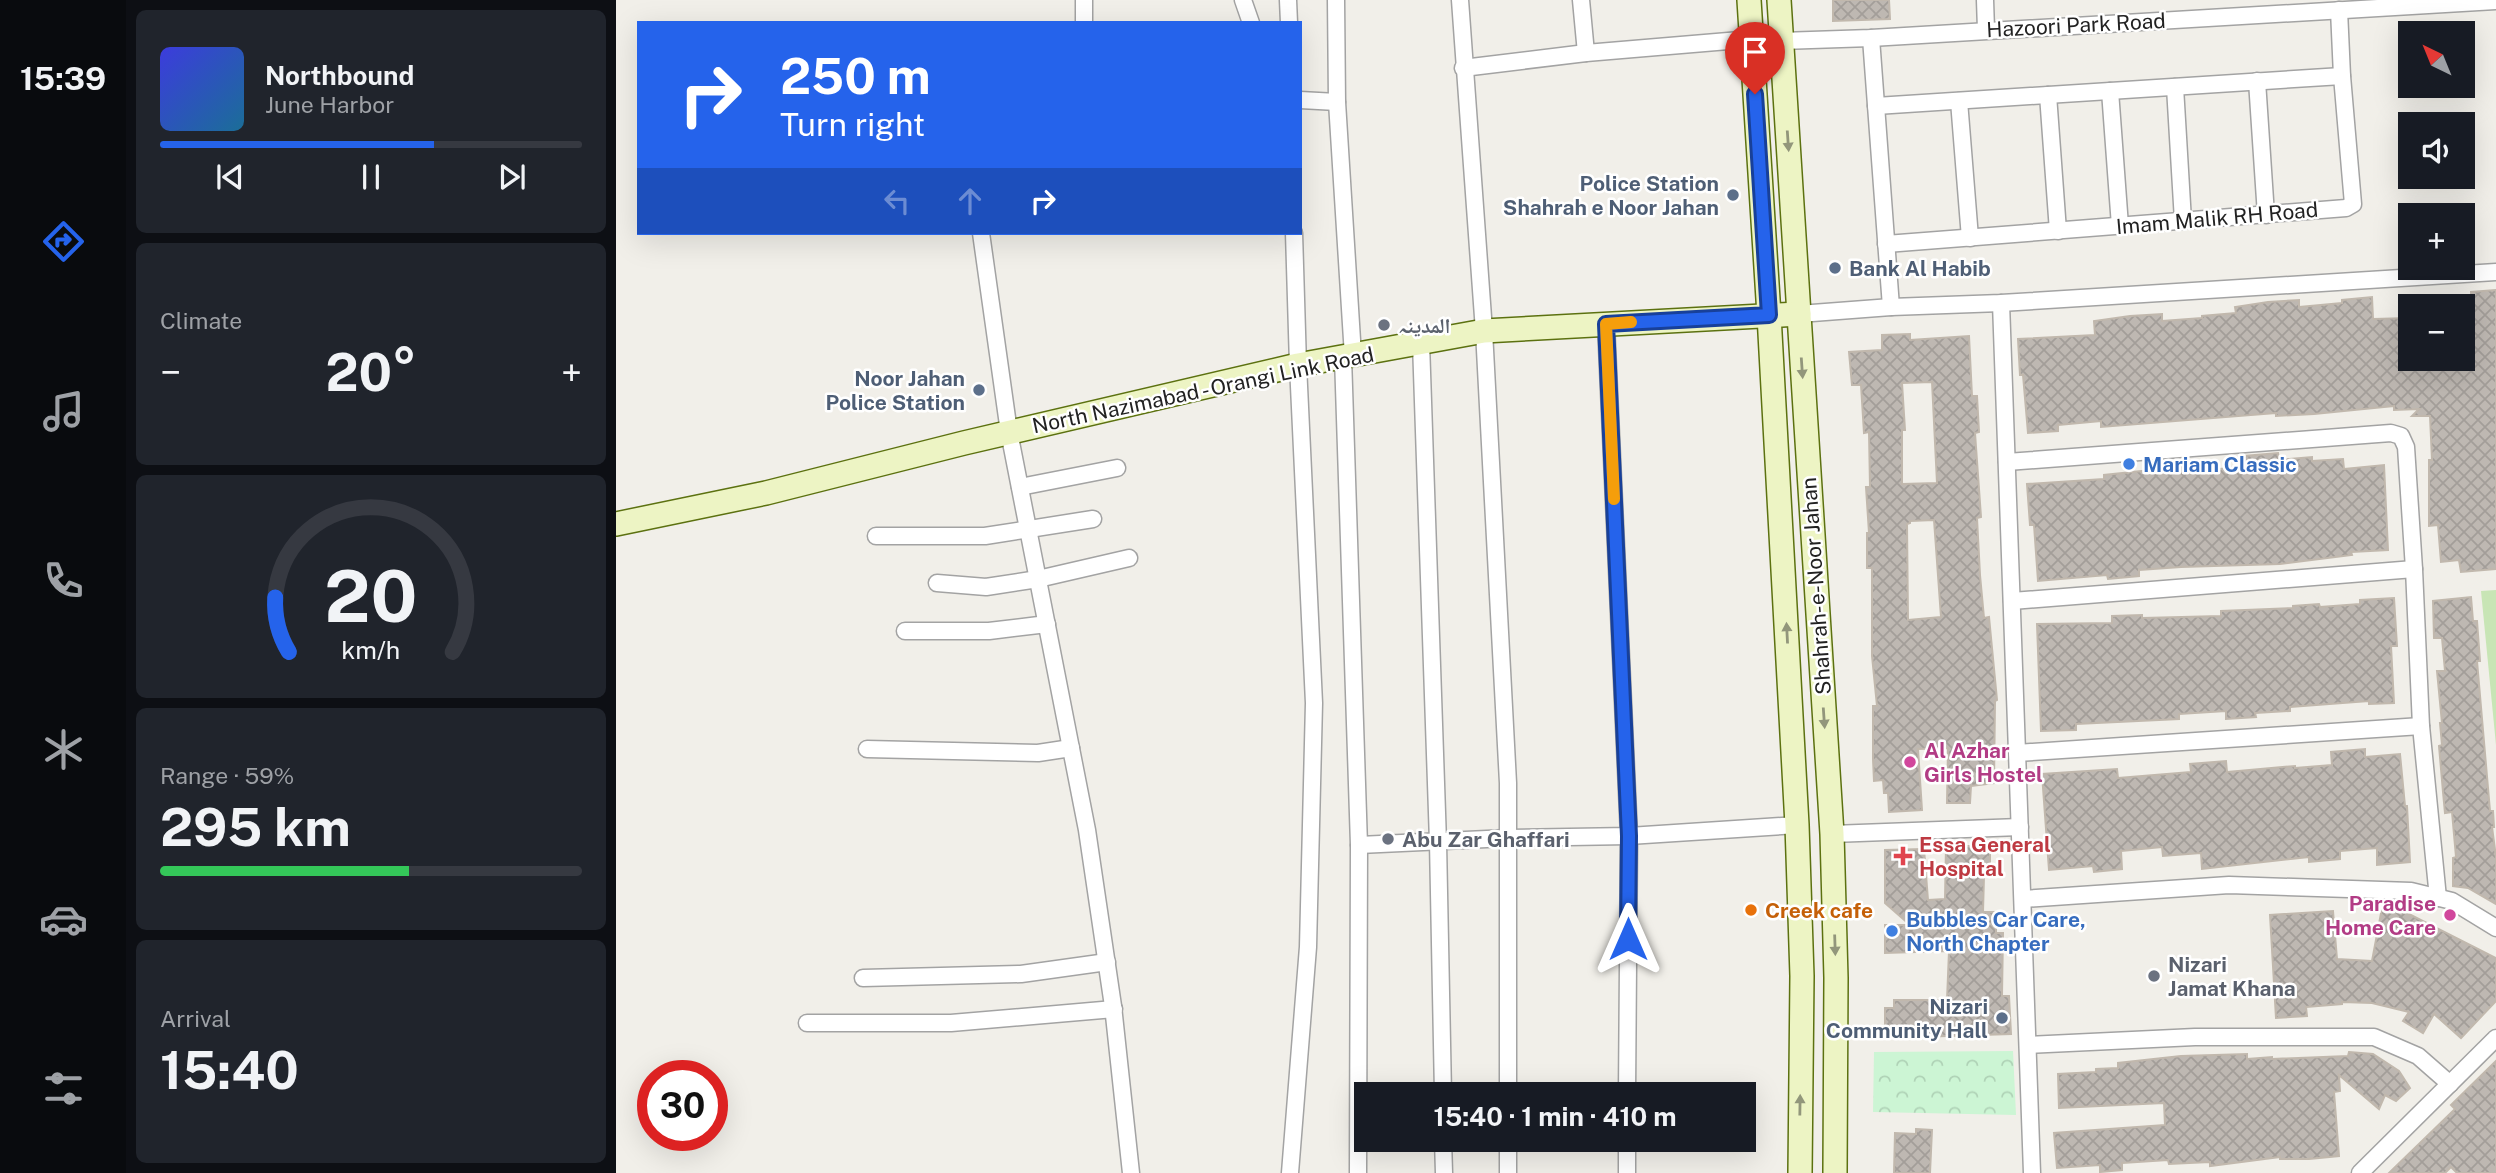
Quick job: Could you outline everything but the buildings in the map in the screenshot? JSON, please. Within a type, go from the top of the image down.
[{"type":"main road","name":"Shahrah-e-Noor Jahan","points":[[1749,0],[1797,825],[1801,976],[1800,1173]]},
{"type":"main road","name":"Shahrah-e-Noor Jahan","points":[[1779,0],[1832,834],[1836,978],[1835,1173]]},
{"type":"main road","name":"North Nazimabad - Orangi Link Road","points":[[616,524],[766,493],[1009,432],[1298,365],[1484,331],[1799,314]]},
{"type":"main road","points":[[1801,976],[1836,978]]},
{"type":"street","points":[[1084,0],[1084,21]]},
{"type":"street","points":[[1243,0],[1250,21]]},
{"type":"street","points":[[1288,0],[1289,21]]},
{"type":"street","points":[[1336,0],[1337,102],[1348,357],[1359,845],[1358,1173]]},
{"type":"street","points":[[1460,0],[1484,331],[1508,783],[1508,1082]]},
{"type":"street","points":[[1581,0],[1586,53]]},
{"type":"street","points":[[1985,0],[1986,30]]},
{"type":"street","name":"Hazoori Park Road","points":[[1782,40],[1871,38],[2438,2],[2496,1]]},
{"type":"street","name":"Imam Malik RH Road","points":[[1886,244],[2346,208],[2353,204],[2339,10]]},
{"type":"street","points":[[1871,38],[1891,307]]},
{"type":"street","points":[[1464,68],[1586,53],[1752,39]]},
{"type":"street","points":[[1876,106],[2342,76]]},
{"type":"street","points":[[2257,81],[2266,215]]},
{"type":"street","points":[[2175,86],[2183,221]]},
{"type":"street","points":[[2110,91],[2120,226]]},
{"type":"street","points":[[2048,95],[2058,231]]},
{"type":"street","points":[[1302,100],[1337,102]]},
{"type":"street","points":[[1959,101],[1970,237]]},
{"type":"street","points":[[981,235],[1009,432],[1087,830],[1114,1009],[1130,1173]]},
{"type":"street","points":[[1290,1173],[1308,947],[1314,703],[1294,235]]},
{"type":"street","points":[[1799,314],[2496,272]]},
{"type":"street","points":[[2001,303],[2032,1173]]},
{"type":"street","points":[[1606,324],[1629,836],[1627,1082]]},
{"type":"street","points":[[1421,343],[1438,842],[1443,1082]]},
{"type":"street","points":[[2007,462],[2391,433],[2402,436],[2406,447],[2414,569],[2421,726],[2438,898]]},
{"type":"street","points":[[1020,486],[1117,468]]},
{"type":"street","points":[[876,536],[985,536],[1093,519]]},
{"type":"street","points":[[937,583],[986,587],[1038,579],[1129,558]]},
{"type":"street","points":[[2012,601],[2414,569]]},
{"type":"street","points":[[905,631],[989,631],[1047,624]]},
{"type":"street","points":[[2017,753],[2421,726]]},
{"type":"street","points":[[867,749],[1038,753],[1071,748]]},
{"type":"street","points":[[1359,845],[1629,836],[1797,825]]},
{"type":"street","points":[[1832,834],[2020,827]]},
{"type":"street","points":[[2023,899],[2229,885],[2411,891],[2452,901],[2496,928]]},
{"type":"street","points":[[863,978],[1021,974],[1107,962]]},
{"type":"street","points":[[807,1023],[951,1023],[1114,1009]]},
{"type":"street","points":[[2028,1045],[2195,1037],[2374,1037],[2418,1056],[2450,1084]]},
{"type":"street","points":[[2360,1173],[2496,1038]]},
{"type":"street","points":[[1443,1152],[1444,1173]]},
{"type":"street","points":[[1508,1152],[1508,1173]]},
{"type":"street","points":[[1627,1152],[1627,1173]]},
{"type":"green space","points":[[2496,590],[2496,745],[2481,591]]},
{"type":"green space","points":[[2013,1051],[2016,1115],[1873,1112],[1874,1052]]},
{"type":"slow traffic","points":[[1614,499],[1606,324],[1631,322]]},
{"type":"place","name":"Police Station Shahrah e Noor Jahan","points":[[1733,195]]},
{"type":"place","name":"Bank Al Habib","points":[[1835,268]]},
{"type":"place","name":"المدینہ","points":[[1384,325]]},
{"type":"place","name":"Noor Jahan Police Station","points":[[979,390]]},
{"type":"place","name":"Mariam Classic","points":[[2129,464]]},
{"type":"place","name":"Al Azhar Girls Hostel","points":[[1910,762]]},
{"type":"place","name":"Abu Zar Ghaffari","points":[[1388,839]]},
{"type":"place","name":"Essa General Hospital","points":[[1903,856]]},
{"type":"place","name":"Creek cafe","points":[[1751,910]]},
{"type":"place","name":"Paradise Home Care","points":[[2450,915]]},
{"type":"place","name":"Bubbles Car Care, North Chapter","points":[[1892,931]]},
{"type":"place","name":"Nizari Jamat Khana","points":[[2154,976]]},
{"type":"place","name":"Nizari Community Hall","points":[[2002,1018]]},
{"type":"route","points":[[1628,939],[1629,836],[1606,324],[1769,315],[1755,94]]}]
